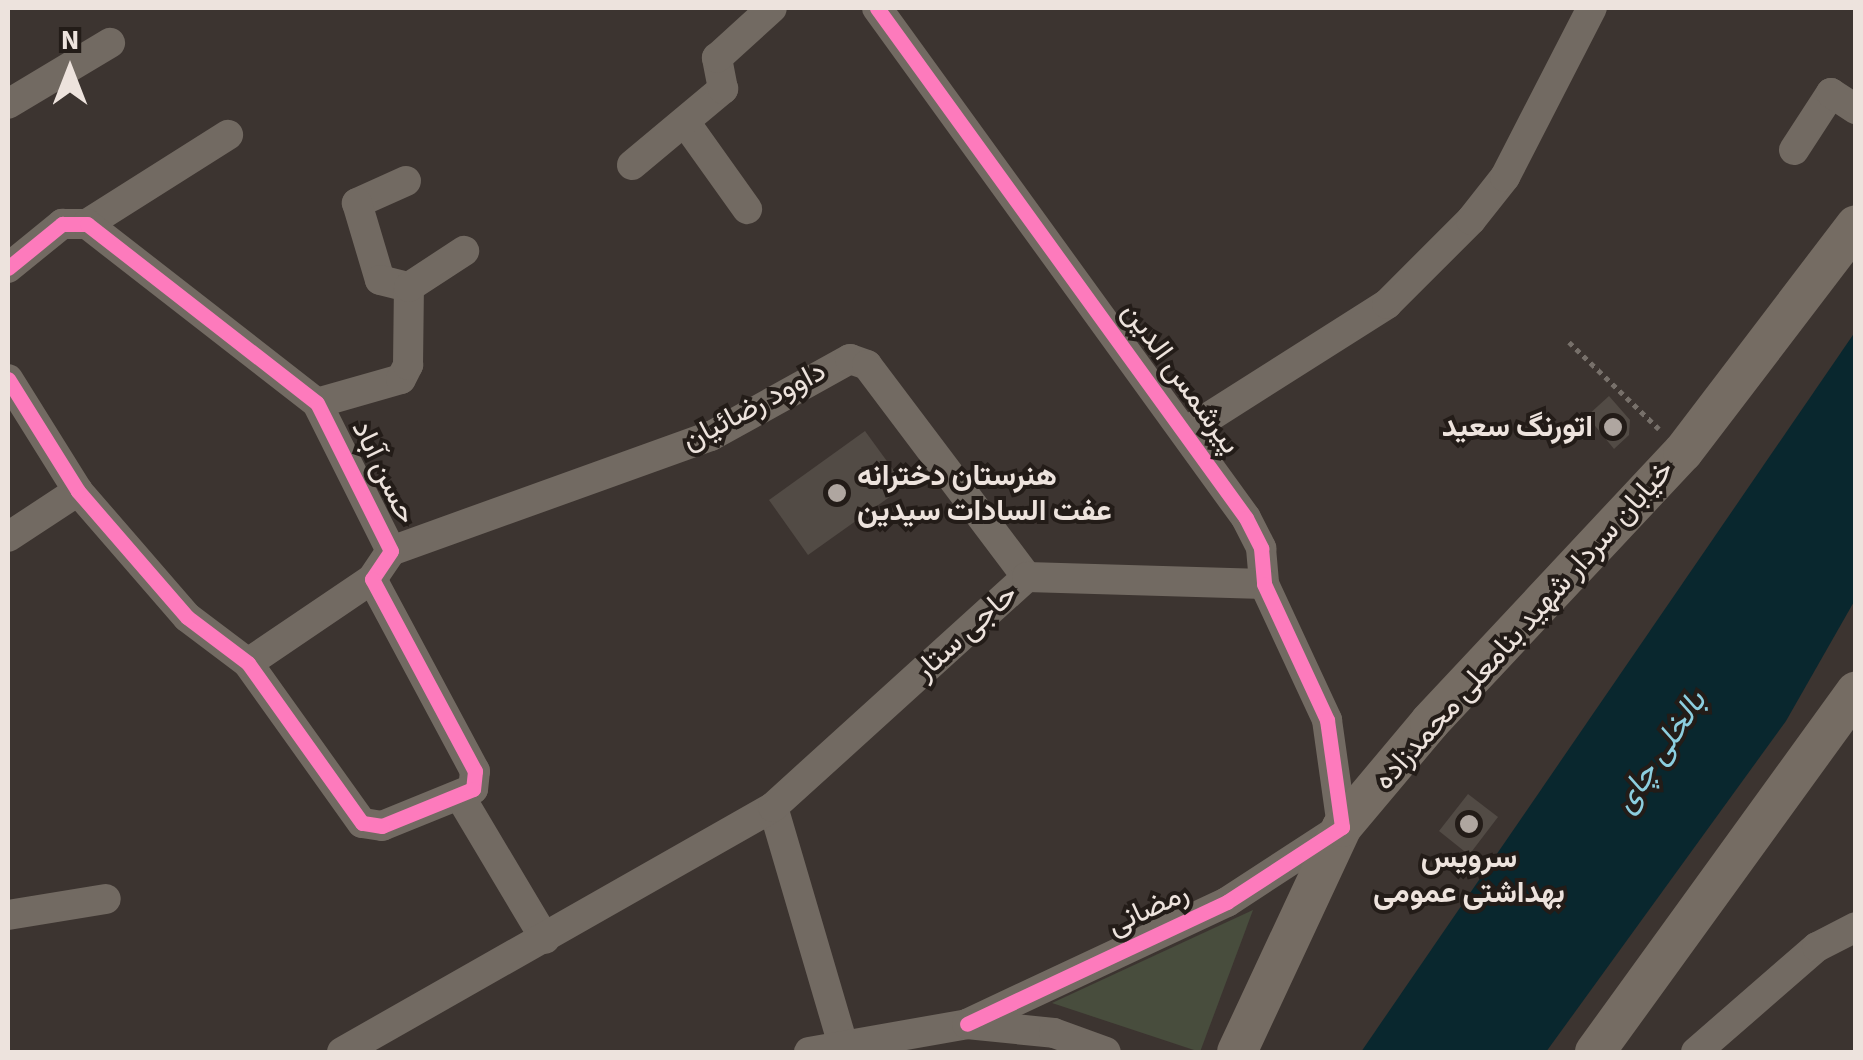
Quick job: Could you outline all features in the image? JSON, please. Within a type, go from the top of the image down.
[{"type":"main road","name":"خیابان سردار شهید بنامعلی محمدزاده","points":[[1238,1052],[1342,827],[1430,722],[1683,452],[1856,225]]},
{"type":"main road","points":[[1595,1052],[1856,692]]},
{"type":"street","points":[[632,165],[724,89],[717,58],[772,8]]},
{"type":"street","name":"پیرشمس الدین","points":[[877,8],[1187,431],[1246,518],[1261,548],[1264,584],[1327,720],[1342,827]]},
{"type":"street","points":[[1187,431],[1387,304],[1471,220],[1506,177],[1592,8]]},
{"type":"street","points":[[8,104],[110,43]]},
{"type":"street","points":[[1794,150],[1831,93],[1856,109]]},
{"type":"street","points":[[685,122],[746,209]]},
{"type":"street","points":[[8,268],[62,224],[87,224],[228,135]]},
{"type":"street","points":[[406,181],[366,196],[357,212],[380,280],[409,287],[464,251]]},
{"type":"street","name":"حسن آباد","points":[[87,224],[317,403],[391,551],[372,579]]},
{"type":"street","points":[[317,403],[401,378],[408,365],[409,287]]},
{"type":"street","name":"داوود رضائیان","points":[[391,551],[711,436],[850,358],[866,366],[1027,577]]},
{"type":"street","points":[[8,379],[78,491],[187,617],[248,663],[362,823],[382,826],[460,798],[472,789],[475,772],[372,579],[248,663]]},
{"type":"street","points":[[8,537],[78,491]]},
{"type":"street","name":"حاجی ستار","points":[[342,1052],[773,807],[1027,577],[1264,584]]},
{"type":"street","points":[[460,798],[545,939]]},
{"type":"street","points":[[773,807],[843,1045]]},
{"type":"street","name":"رمضانی","points":[[808,1052],[967,1024],[1227,902],[1342,827]]},
{"type":"street","points":[[8,915],[106,899]]},
{"type":"street","points":[[1696,1052],[1817,947],[1856,927]]},
{"type":"street","name":"رمضانی","points":[[967,1024],[1054,1034],[1106,1052]]},
{"type":"path","points":[[1569,342],[1683,452]]},
{"type":"green space","points":[[1253,910],[1200,1052],[1052,1003]]},
{"type":"water","name":"بالخلی چای","points":[[1855,332],[1855,600],[1786,721],[1546,1052],[1361,1052]]},
{"type":"building","name":"اتورنگ سعید","points":[[1609,396],[1630,420],[1629,435],[1614,449],[1587,416]]},
{"type":"building","name":"هنرستان دخترانه عفت السادات سیدین","points":[[865,431],[905,486],[808,555],[769,500]]},
{"type":"building","name":"سرویس بهداشتی عمومی","points":[[1468,794],[1498,817],[1469,855],[1439,831]]},
{"type":"cycle path","points":[[877,8],[1246,518],[1261,548],[1264,584],[1327,720],[1342,827],[1227,902],[967,1024]]},
{"type":"cycle path","points":[[8,268],[62,224],[87,224],[317,403],[391,551],[372,579],[475,771],[473,789],[382,826],[362,823],[248,663],[187,617],[78,491],[8,379]]},
{"type":"place","name":"اتورنگ سعید","points":[[1613,427]]},
{"type":"place","name":"هنرستان دخترانه عفت السادات سیدین","points":[[837,493]]},
{"type":"place","name":"سرویس بهداشتی عمومی","points":[[1469,824]]}]
